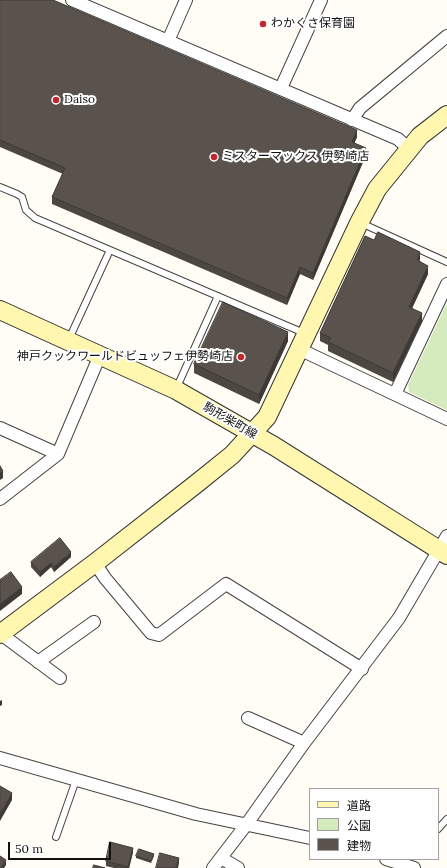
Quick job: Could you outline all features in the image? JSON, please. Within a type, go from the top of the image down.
[{"type":"street","points":[[72,0],[398,139],[409,149]]},
{"type":"street","points":[[168,41],[186,0]]},
{"type":"street","points":[[281,88],[321,0]]},
{"type":"street","points":[[352,120],[360,108],[447,36]]},
{"type":"street","points":[[60,678],[0,634],[95,563],[232,455],[267,417],[377,189],[420,136],[447,115]]},
{"type":"street","points":[[395,394],[447,284]]},
{"type":"street","name":"駒形柴町線","points":[[0,310],[176,390],[252,433],[444,547]]},
{"type":"street","points":[[303,342],[395,394],[447,419]]},
{"type":"street","points":[[0,499],[58,454],[100,355]]},
{"type":"street","points":[[0,428],[58,454]]},
{"type":"street","points":[[213,868],[246,825],[304,743],[362,669],[399,618],[444,547]]},
{"type":"street","points":[[95,563],[105,578],[151,633],[159,635],[226,584],[362,669]]},
{"type":"street","points":[[38,662],[94,622]]},
{"type":"street","points":[[248,718],[304,743]]},
{"type":"street","points":[[0,758],[196,814],[309,838]]},
{"type":"street","points":[[221,858],[238,868]]},
{"type":"street","points":[[404,861],[414,868]]},
{"type":"lane","points":[[0,186],[22,197],[26,210],[35,218],[218,296],[303,342]]},
{"type":"lane","points":[[360,223],[447,262]]},
{"type":"lane","points":[[68,340],[110,250]]},
{"type":"lane","points":[[176,390],[218,296]]},
{"type":"lane","points":[[56,837],[76,780]]},
{"type":"lane","points":[[439,828],[447,819]]},
{"type":"green space","points":[[447,303],[447,410],[409,392],[408,385]]},
{"type":"building","points":[[0,0],[53,0],[357,130],[352,142],[366,148],[313,273],[300,267],[287,298],[52,197],[65,168],[0,140]]},
{"type":"building","points":[[378,232],[420,252],[417,260],[428,266],[409,307],[422,313],[393,373],[328,342],[331,338],[320,333],[365,236],[374,240]]},
{"type":"building","name":"神戸クックワールドビュッフェ伊勢崎店","points":[[223,302],[288,332],[259,395],[194,364]]},
{"type":"building","points":[[0,466],[3,471],[0,473]]},
{"type":"building","points":[[60,538],[71,552],[54,567],[51,563],[40,572],[31,562]]},
{"type":"building","points":[[11,572],[22,587],[0,604],[0,580]]},
{"type":"building","points":[[0,786],[12,793],[0,814]]},
{"type":"building","points":[[110,842],[133,848],[128,867],[106,861]]},
{"type":"building","points":[[139,849],[154,854],[151,861],[136,856]]},
{"type":"building","points":[[160,853],[179,858],[176,868],[156,868]]},
{"type":"building","points":[[0,856],[6,860],[1,868],[0,868]]},
{"type":"building","points":[[94,865],[105,868],[93,868]]},
{"type":"place","name":"わかくさ保育園","points":[[263,24]]},
{"type":"place","name":"Daiso","points":[[56,100]]},
{"type":"place","name":"ミスターマックス 伊勢崎店","points":[[214,157]]},
{"type":"place","name":"神戸クックワールドビュッフェ伊勢崎店","points":[[241,357]]}]
